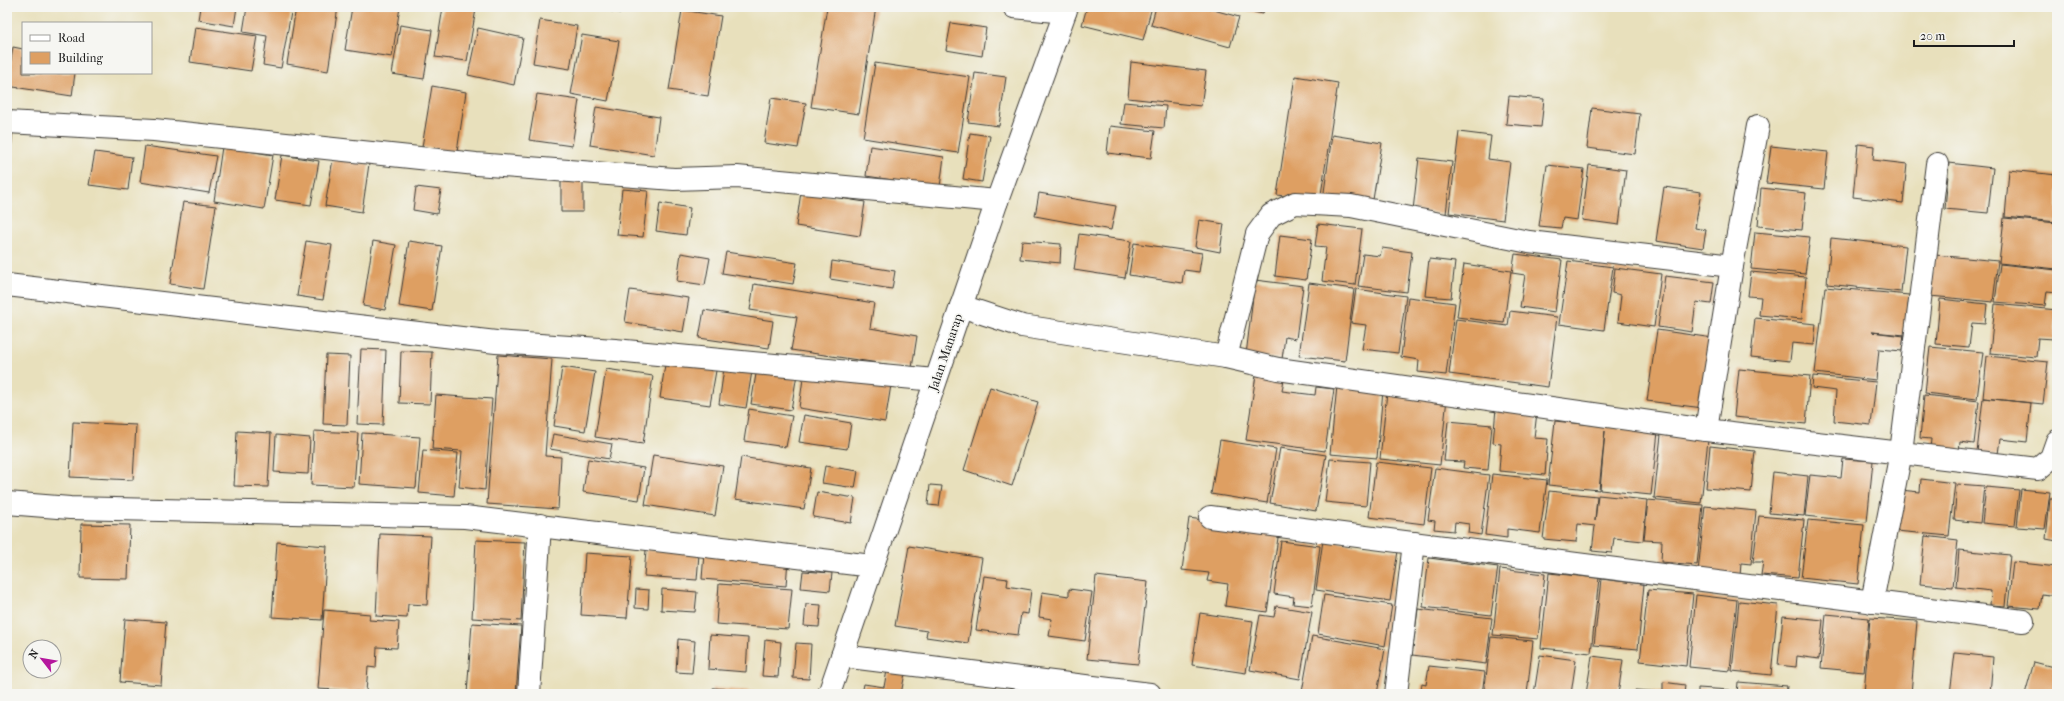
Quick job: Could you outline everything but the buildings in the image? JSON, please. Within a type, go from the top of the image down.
[{"type":"street","name":"Jalan Manarap","points":[[829,694],[935,380],[1066,9],[1014,7]]},
{"type":"street","points":[[7,122],[154,130],[476,164],[674,179],[737,177],[997,201]]},
{"type":"street","points":[[1706,430],[1732,266],[1758,126]]},
{"type":"street","points":[[1872,602],[1901,452],[1937,164]]},
{"type":"street","points":[[1226,357],[1257,234],[1271,215],[1295,203],[1351,206],[1529,242],[1732,266]]},
{"type":"street","points":[[7,285],[496,342],[615,350],[935,380]]},
{"type":"street","points":[[961,306],[1022,326],[1226,357],[1278,369],[1706,430],[2038,469],[2051,458],[2057,441]]},
{"type":"street","points":[[7,503],[70,508],[465,516],[872,566]]},
{"type":"street","points":[[1210,517],[2023,621]]},
{"type":"street","points":[[529,694],[540,526]]},
{"type":"street","points":[[1396,694],[1414,543]]},
{"type":"street","points":[[842,656],[1150,694]]}]
